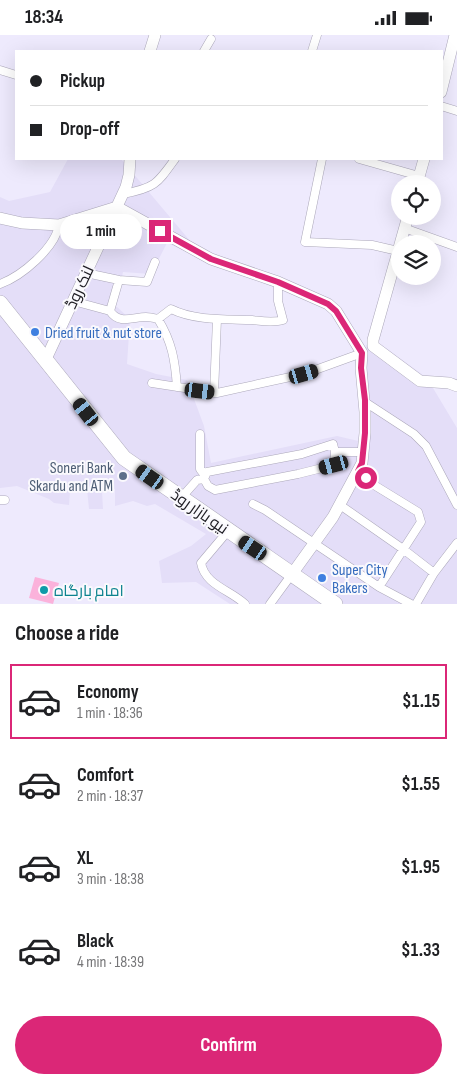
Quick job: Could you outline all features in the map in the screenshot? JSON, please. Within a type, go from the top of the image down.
[{"type":"highway","name":"نیو بازار روڈ","points":[[0,303],[124,458],[335,604]]},
{"type":"main road","points":[[150,50],[155,35]]},
{"type":"main road","points":[[443,84],[455,35]]},
{"type":"main road","name":"لنک روڈ","points":[[46,359],[123,194],[129,175],[130,160]]},
{"type":"main road","points":[[419,175],[424,160]]},
{"type":"main road","points":[[0,218],[22,223],[60,225],[117,207],[211,259],[278,282],[328,304],[336,311],[362,353],[361,368],[365,401],[364,452],[362,463],[333,517],[292,574]]},
{"type":"main road","points":[[402,235],[405,225]]},
{"type":"main road","points":[[373,346],[391,276]]},
{"type":"main road","points":[[362,353],[373,346]]},
{"type":"main road","points":[[373,346],[420,381],[449,383],[457,386]]},
{"type":"street","points":[[312,50],[317,35]]},
{"type":"street","points":[[205,50],[211,39]]},
{"type":"street","points":[[0,70],[15,75]]},
{"type":"street","points":[[443,107],[457,111]]},
{"type":"street","points":[[123,194],[144,190],[160,181],[174,160]]},
{"type":"street","points":[[322,160],[305,242],[372,245],[391,249]]},
{"type":"street","points":[[362,160],[404,175]]},
{"type":"street","points":[[0,284],[40,257],[58,233],[60,225]]},
{"type":"street","points":[[404,228],[457,247]]},
{"type":"street","points":[[86,273],[120,281],[147,282],[156,262]]},
{"type":"street","points":[[110,311],[120,281]]},
{"type":"street","points":[[73,301],[110,311],[112,315],[124,319],[145,317],[158,319],[171,309],[178,313],[216,319],[269,322],[283,320],[278,301],[278,282]]},
{"type":"street","points":[[158,319],[168,335],[175,363],[177,387]]},
{"type":"street","points":[[214,393],[216,319]]},
{"type":"street","points":[[152,383],[214,393],[304,374],[362,353]]},
{"type":"street","points":[[365,401],[414,434],[426,446],[457,505]]},
{"type":"street","points":[[181,498],[197,480],[206,475],[302,454],[333,444],[335,452],[334,465],[215,490],[208,486],[206,475],[200,469],[200,434]]},
{"type":"street","points":[[335,452],[364,452]]},
{"type":"street","points":[[358,471],[374,485],[418,512],[421,522],[379,587]]},
{"type":"street","points":[[253,504],[314,542],[379,587],[411,604]]},
{"type":"street","points":[[340,505],[434,573]]},
{"type":"street","points":[[228,531],[201,563],[203,573],[212,582],[245,604]]},
{"type":"street","points":[[416,604],[434,573],[457,543]]},
{"type":"street","points":[[270,604],[292,574]]},
{"type":"shaded area","points":[[67,160],[122,160],[207,261],[167,243],[151,274],[123,272],[116,306],[130,319],[127,364],[156,374],[187,380],[204,426],[211,463],[337,436],[367,443],[366,345],[375,340],[427,378],[457,428],[457,604],[230,604],[196,582],[162,583],[159,561],[191,546],[206,534],[155,504],[147,506],[133,501],[115,506],[115,489],[107,487],[102,492],[103,509],[89,509],[87,489],[70,491],[69,505],[54,503],[49,499],[17,486],[0,488],[0,197],[9,201],[50,192]]},
{"type":"building","name":"امام بارگاہ","points":[[35,577],[59,583],[53,604],[29,598]]},
{"type":"place","name":"Dried fruit & nut store","points":[[35,332]]},
{"type":"place","name":"Soneri Bank Skardu and ATM","points":[[123,476]]},
{"type":"place","name":"Super City Bakers","points":[[322,578]]},
{"type":"place","name":"امام بارگاہ","points":[[44,590]]},
{"type":"route","points":[[160,231],[211,259],[278,282],[328,304],[336,311],[362,353],[361,368],[365,400],[365,433],[362,463],[358,471],[366,478]]}]
